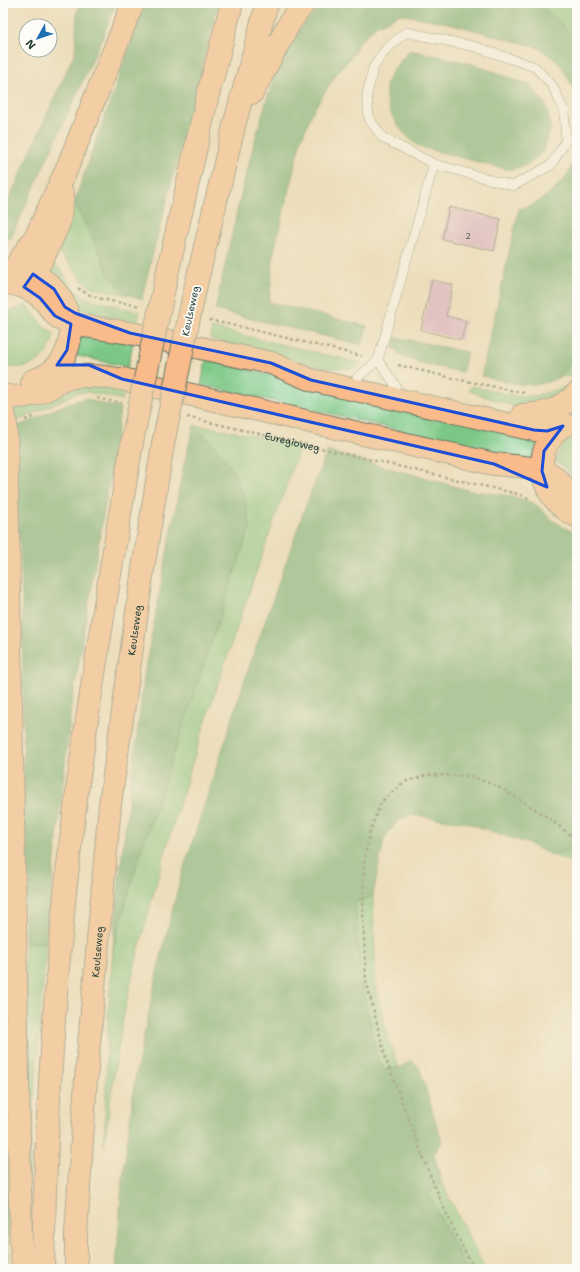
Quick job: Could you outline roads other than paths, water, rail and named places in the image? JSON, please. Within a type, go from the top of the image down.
[{"type":"main road","points":[[3,298],[16,295],[12,275],[18,248],[36,213],[67,168],[133,3]]},
{"type":"main road","points":[[43,1269],[50,1073],[62,924],[76,798],[90,698],[133,437],[165,283],[207,99],[232,3]]},
{"type":"main road","name":"Keulseweg","points":[[76,1269],[76,1233],[86,1079],[110,804],[141,584],[163,444],[194,288],[234,126],[267,3]]},
{"type":"main road","points":[[234,126],[290,22],[304,3]]},
{"type":"main road","points":[[12,275],[44,254],[59,223],[67,168]]},
{"type":"main road","points":[[3,395],[17,397],[27,396],[47,390],[56,375],[67,350],[71,333],[68,315],[60,297],[54,289],[45,282],[12,275]]},
{"type":"main road","points":[[68,315],[75,313],[130,333],[270,363],[313,369],[396,386],[522,415],[543,413],[555,409],[569,401],[577,393]]},
{"type":"main road","points":[[270,363],[311,380],[534,430],[548,431],[570,424]]},
{"type":"main road","points":[[3,381],[24,383],[43,376],[56,375],[62,380],[72,377],[87,376],[122,379],[494,464],[533,469],[540,486],[561,506],[577,516]]},
{"type":"main road","points":[[5,415],[5,483],[21,1244],[23,1269]]},
{"type":"main road","points":[[540,486],[542,461],[548,441],[555,433],[570,424]]},
{"type":"main road","points":[[540,486],[554,476],[566,491],[577,499]]},
{"type":"lane","points":[[406,32],[476,48],[535,67],[552,85],[564,110],[566,141],[551,165],[513,186],[434,164],[383,138],[369,119],[367,95],[372,68],[386,48],[406,32]]},
{"type":"lane","points":[[357,378],[378,360],[434,164]]},
{"type":"lane","points":[[378,360],[396,386]]}]
